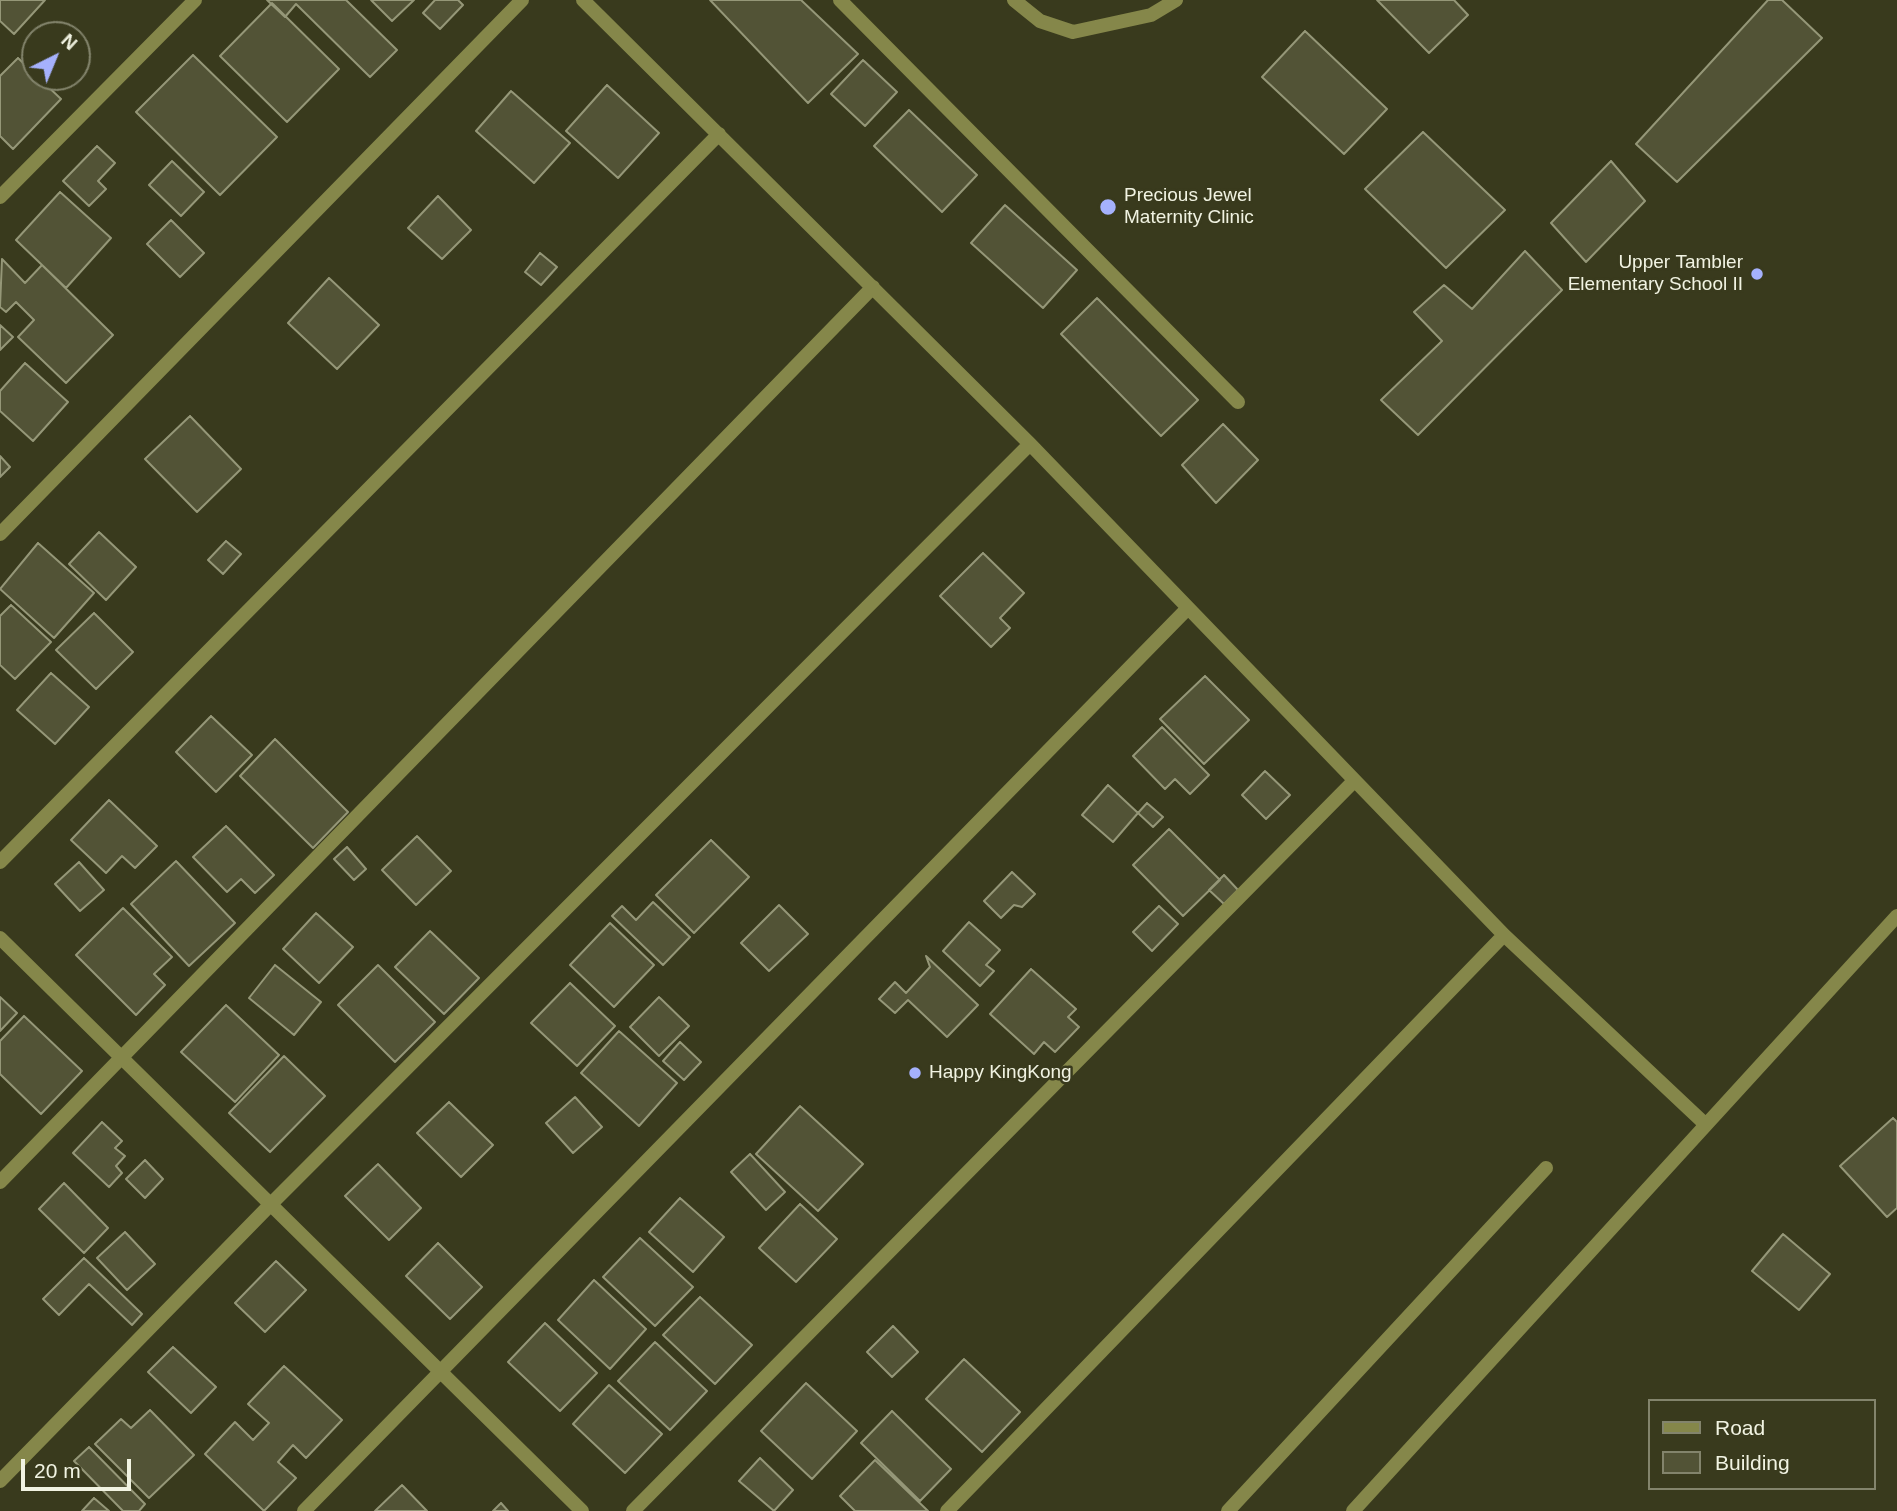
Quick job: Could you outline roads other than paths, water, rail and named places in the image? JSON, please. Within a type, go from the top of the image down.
[{"type":"street","points":[[0,197],[195,0]]},
{"type":"street","points":[[0,534],[522,0]]},
{"type":"street","points":[[583,0],[1030,444],[1353,782],[1504,935],[1705,1124]]},
{"type":"street","points":[[840,0],[1238,402]]},
{"type":"street","points":[[1014,0],[1041,21],[1073,32],[1151,15],[1176,0]]},
{"type":"street","points":[[0,862],[719,134]]},
{"type":"street","points":[[0,1182],[873,287]]},
{"type":"street","points":[[0,1481],[271,1204],[1030,444]]},
{"type":"street","points":[[304,1511],[1187,609]]},
{"type":"street","points":[[633,1511],[1353,782]]},
{"type":"street","points":[[1353,1511],[1897,915]]},
{"type":"street","points":[[947,1511],[1504,935]]},
{"type":"street","points":[[0,938],[582,1511]]},
{"type":"street","points":[[1228,1511],[1546,1168]]},
{"type":"place","name":"Precious Jewel Maternity Clinic","points":[[1108,207]]},
{"type":"place","name":"Upper Tambler Elementary School II","points":[[1757,274]]},
{"type":"place","name":"Happy KingKong","points":[[915,1073]]}]
